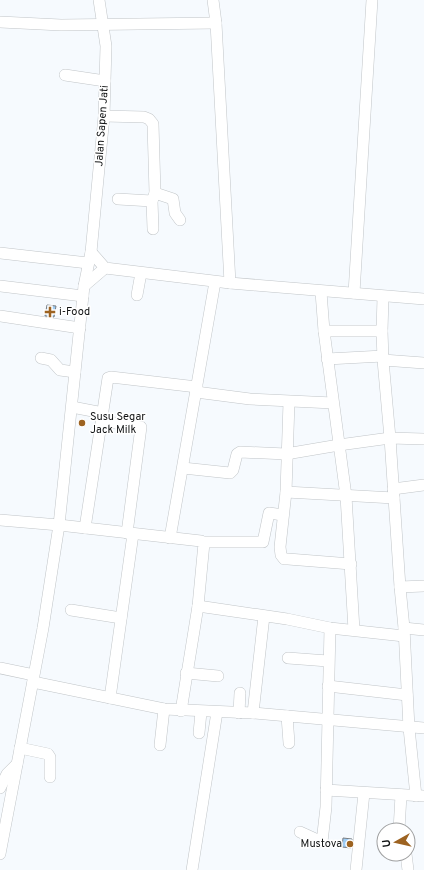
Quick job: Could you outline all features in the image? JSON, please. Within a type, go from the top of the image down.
[{"type":"street","name":"Jalan Sapen Jati","points":[[0,854],[59,525],[84,291],[91,252],[106,81],[106,46],[99,0]]},
{"type":"street","points":[[213,0],[216,23],[230,283]]},
{"type":"street","points":[[354,293],[372,0]]},
{"type":"street","points":[[0,22],[103,25],[216,23]]},
{"type":"street","points":[[65,75],[106,81]]},
{"type":"street","points":[[104,116],[144,117],[152,121],[153,229]]},
{"type":"street","points":[[118,199],[153,197],[173,199],[175,213],[180,220]]},
{"type":"street","points":[[91,252],[105,268],[215,282],[321,292],[354,293],[382,297],[424,299]]},
{"type":"street","points":[[0,253],[88,263]]},
{"type":"street","points":[[0,286],[84,291],[105,268]]},
{"type":"street","points":[[137,295],[141,273]]},
{"type":"street","points":[[170,538],[215,282]]},
{"type":"street","points":[[321,292],[327,359],[346,496],[354,630]]},
{"type":"street","points":[[326,790],[420,796],[409,728],[404,632],[383,358],[382,297]]},
{"type":"street","points":[[0,316],[80,328]]},
{"type":"street","points":[[324,332],[382,332]]},
{"type":"street","points":[[41,358],[51,360],[60,370],[75,372]]},
{"type":"street","points":[[327,359],[383,358],[424,363]]},
{"type":"street","points":[[85,528],[108,379],[110,377],[250,399],[333,403]]},
{"type":"street","points":[[289,402],[286,454],[286,492],[280,547],[281,555],[284,558],[351,564]]},
{"type":"street","points":[[72,407],[102,417],[141,427],[121,618],[110,698]]},
{"type":"street","points":[[183,468],[230,473],[233,470],[238,452],[286,454],[390,438],[424,439]]},
{"type":"street","points":[[286,492],[346,496],[393,493],[424,485]]},
{"type":"street","points":[[0,520],[59,525],[203,542],[263,542],[269,513],[283,515]]},
{"type":"street","points":[[182,710],[186,673],[198,606],[205,547],[203,542]]},
{"type":"street","points":[[400,587],[424,586]]},
{"type":"street","points":[[198,606],[330,628],[404,632],[424,630]]},
{"type":"street","points":[[71,610],[121,618]]},
{"type":"street","points":[[253,714],[264,616]]},
{"type":"street","points":[[300,832],[322,842],[325,819],[330,628]]},
{"type":"street","points":[[288,658],[328,661]]},
{"type":"street","points":[[0,668],[31,678],[110,698],[164,709],[287,716],[409,728],[424,728]]},
{"type":"street","points":[[186,673],[218,676]]},
{"type":"street","points":[[328,686],[407,695]]},
{"type":"street","points":[[239,713],[240,694]]},
{"type":"street","points":[[160,745],[164,709]]},
{"type":"street","points":[[199,734],[201,712]]},
{"type":"street","points":[[192,870],[217,712]]},
{"type":"street","points":[[287,716],[289,743]]},
{"type":"street","points":[[20,748],[48,754],[50,757],[50,777]]},
{"type":"street","points":[[0,788],[12,768],[17,764]]},
{"type":"street","points":[[356,870],[364,793]]},
{"type":"street","points":[[400,822],[401,795]]},
{"type":"building","name":"i-Food","points":[[47,305],[56,306],[54,317],[45,316]]},
{"type":"building","points":[[343,838],[352,839],[351,848],[342,847]]},
{"type":"place","name":"i-Food","points":[[50,312]]},
{"type":"place","name":"Susu Segar Jack Milk","points":[[82,423]]},
{"type":"place","name":"Mustova","points":[[350,844]]}]
